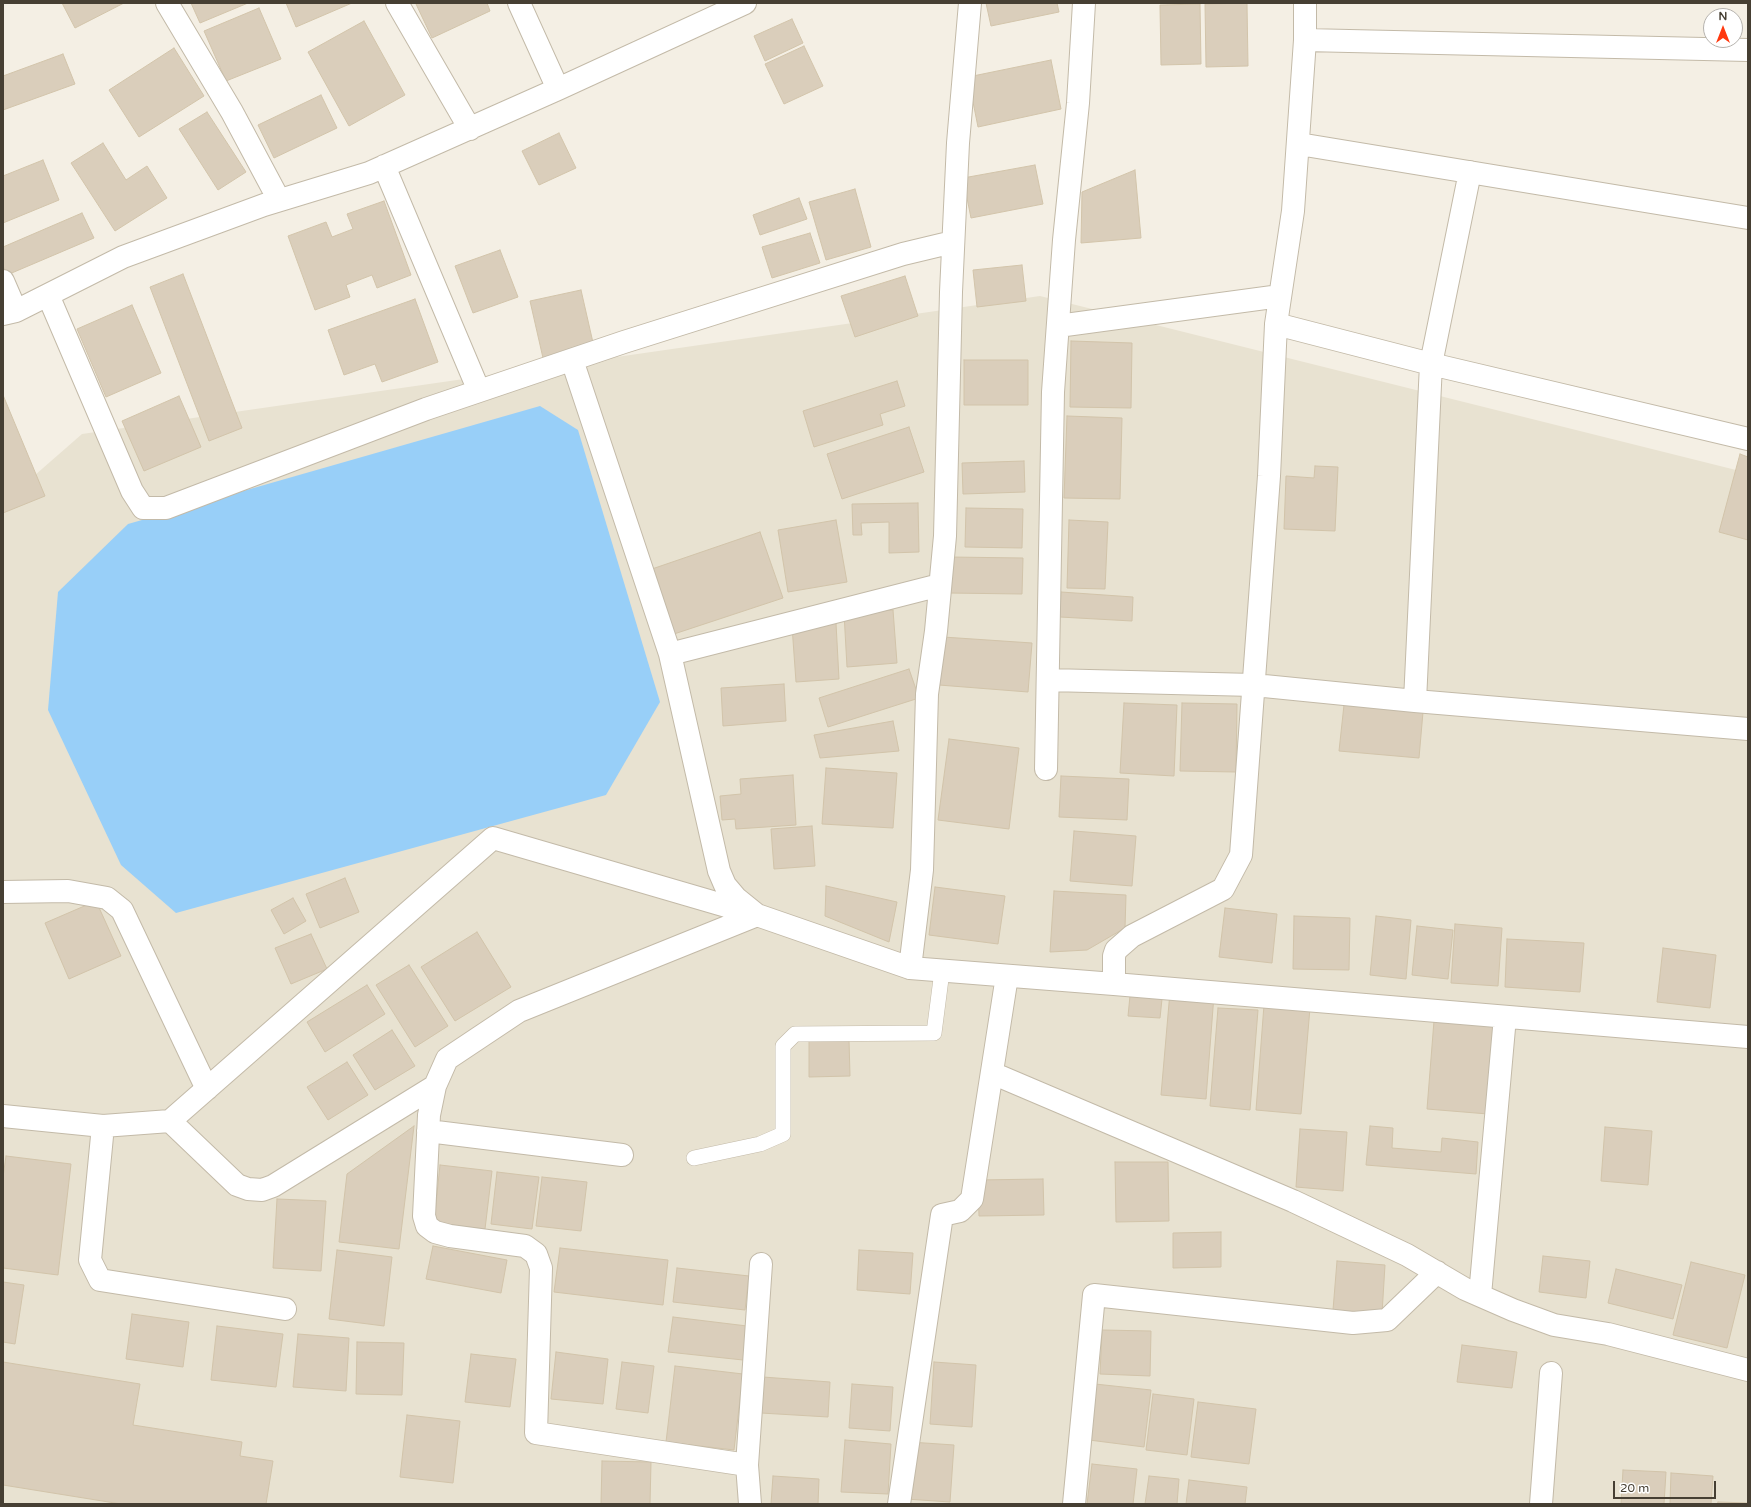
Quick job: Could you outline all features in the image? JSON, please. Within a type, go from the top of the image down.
[{"type":"street","points":[[167,3],[232,112],[280,200]]},
{"type":"street","points":[[397,3],[470,129]]},
{"type":"street","points":[[519,3],[558,90]]},
{"type":"street","points":[[3,281],[10,313],[123,257],[280,200],[369,173],[558,90],[745,3]]},
{"type":"street","points":[[910,968],[922,870],[927,694],[945,536],[953,242],[958,143],[970,3]]},
{"type":"street","points":[[1046,769],[1053,392],[1064,240],[1078,103],[1084,3]]},
{"type":"street","points":[[1114,984],[1114,956],[1116,950],[1132,936],[1223,889],[1241,856],[1269,476],[1276,324],[1293,211],[1299,144],[1305,40],[1305,3]]},
{"type":"street","points":[[1305,40],[1748,50]]},
{"type":"street","points":[[1299,144],[1748,218]]},
{"type":"street","points":[[384,166],[479,391]]},
{"type":"street","points":[[1415,701],[1431,364],[1470,172]]},
{"type":"street","points":[[48,295],[132,491],[143,508],[166,508],[426,409],[479,391],[624,342],[903,254],[953,242]]},
{"type":"street","points":[[1058,326],[1280,296]]},
{"type":"street","points":[[1276,324],[1431,364],[1748,439]]},
{"type":"street","points":[[572,360],[670,654],[719,871],[725,884],[736,898],[757,915]]},
{"type":"street","points":[[670,654],[940,585]]},
{"type":"street","points":[[1048,680],[1254,685],[1415,701],[1748,729]]},
{"type":"street","points":[[3,1116],[103,1126],[170,1121],[494,838],[757,915],[910,968],[1748,1037]]},
{"type":"street","points":[[3,892],[68,891],[107,898],[122,910],[207,1089]]},
{"type":"street","points":[[747,1465],[536,1433],[541,1268],[536,1254],[525,1246],[450,1236],[435,1232],[427,1226],[424,1216],[429,1115],[435,1086],[447,1060],[519,1011],[757,915]]},
{"type":"street","points":[[899,1504],[942,1215],[960,1210],[972,1199],[1007,976]]},
{"type":"street","points":[[1480,1295],[1505,1017]]},
{"type":"street","points":[[992,1073],[1293,1201],[1407,1255],[1465,1289],[1513,1310],[1554,1324],[1608,1334],[1748,1370]]},
{"type":"street","points":[[170,1121],[237,1185],[248,1189],[262,1190],[273,1186],[435,1086]]},
{"type":"street","points":[[103,1126],[90,1260],[100,1280],[285,1309]]},
{"type":"street","points":[[428,1131],[622,1155]]},
{"type":"street","points":[[750,1504],[747,1465],[762,1264]]},
{"type":"street","points":[[1074,1504],[1094,1295],[1353,1323],[1387,1320],[1437,1272]]},
{"type":"street","points":[[1541,1504],[1551,1373]]},
{"type":"lane","points":[[694,1158],[760,1144],[783,1134],[783,1046],[795,1034],[934,1033],[942,971]]},
{"type":"shaded area","points":[[1040,296],[1748,473],[1748,1504],[3,1504],[3,503],[82,434]]},
{"type":"water","points":[[540,406],[578,430],[660,702],[606,795],[176,913],[121,865],[48,710],[58,592],[128,524]]},
{"type":"building","points":[[62,3],[124,3],[75,28]]},
{"type":"building","points":[[191,3],[248,3],[200,23]]},
{"type":"building","points":[[286,3],[352,3],[296,27]]},
{"type":"building","points":[[487,3],[490,11],[432,38],[416,4]]},
{"type":"building","points":[[986,3],[1057,3],[1059,12],[991,26]]},
{"type":"building","points":[[1247,3],[1248,66],[1206,67],[1205,4]]},
{"type":"building","points":[[1200,4],[1201,64],[1161,65],[1160,5]]},
{"type":"building","points":[[259,8],[281,59],[226,81],[204,31]]},
{"type":"building","points":[[792,19],[803,43],[765,61],[754,36]]},
{"type":"building","points":[[364,21],[405,95],[349,126],[308,52]]},
{"type":"building","points":[[804,46],[823,86],[784,104],[765,64]]},
{"type":"building","points":[[174,48],[204,96],[139,137],[109,90]]},
{"type":"building","points":[[63,54],[75,84],[3,110],[3,76]]},
{"type":"building","points":[[1051,60],[1061,109],[978,127],[968,77]]},
{"type":"building","points":[[321,95],[337,128],[274,158],[258,125]]},
{"type":"building","points":[[207,112],[246,172],[218,190],[179,129]]},
{"type":"building","points":[[559,133],[576,168],[539,185],[522,151]]},
{"type":"building","points":[[103,143],[126,180],[147,166],[167,198],[115,231],[71,163]]},
{"type":"building","points":[[43,160],[59,200],[3,223],[3,176]]},
{"type":"building","points":[[1035,165],[1043,204],[971,218],[963,178]]},
{"type":"building","points":[[1135,170],[1141,238],[1081,243],[1082,192]]},
{"type":"building","points":[[855,189],[871,247],[826,260],[809,202]]},
{"type":"building","points":[[799,198],[807,219],[760,235],[753,215]]},
{"type":"building","points":[[384,201],[411,275],[377,288],[372,275],[346,285],[350,297],[315,310],[288,236],[326,222],[332,237],[353,229],[347,214]]},
{"type":"building","points":[[82,213],[94,238],[7,275],[3,266],[3,247]]},
{"type":"building","points":[[810,233],[820,263],[772,278],[762,247]]},
{"type":"building","points":[[500,250],[518,297],[473,313],[455,266]]},
{"type":"building","points":[[1022,265],[1026,301],[977,307],[973,270]]},
{"type":"building","points":[[183,274],[242,428],[209,441],[150,287]]},
{"type":"building","points":[[905,276],[918,316],[855,337],[841,296]]},
{"type":"building","points":[[581,290],[594,347],[543,358],[530,301]]},
{"type":"building","points":[[415,299],[438,362],[382,382],[375,364],[344,375],[328,330]]},
{"type":"building","points":[[132,305],[161,373],[106,397],[77,329]]},
{"type":"building","points":[[1071,341],[1132,343],[1131,408],[1070,407]]},
{"type":"building","points":[[964,360],[1028,360],[1028,405],[964,405]]},
{"type":"building","points":[[897,381],[905,406],[880,414],[883,425],[814,447],[803,411]]},
{"type":"building","points":[[3,395],[45,496],[3,513]]},
{"type":"building","points":[[179,396],[201,447],[144,471],[122,421]]},
{"type":"building","points":[[1067,416],[1122,418],[1120,499],[1064,498]]},
{"type":"building","points":[[909,427],[924,472],[842,499],[827,454]]},
{"type":"building","points":[[1740,454],[1748,457],[1748,540],[1719,532]]},
{"type":"building","points":[[1024,461],[1025,492],[963,494],[962,463]]},
{"type":"building","points":[[1315,466],[1338,467],[1335,531],[1284,529],[1286,476],[1314,478]]},
{"type":"building","points":[[918,503],[919,552],[889,553],[889,522],[861,523],[862,535],[853,535],[852,504]]},
{"type":"building","points":[[966,508],[1023,509],[1022,548],[965,547]]},
{"type":"building","points":[[836,520],[847,582],[788,592],[778,530]]},
{"type":"building","points":[[1069,520],[1108,522],[1105,589],[1067,588]]},
{"type":"building","points":[[760,532],[783,598],[671,635],[649,570]]},
{"type":"building","points":[[949,557],[1023,558],[1022,594],[948,593]]},
{"type":"building","points":[[1061,592],[1133,597],[1132,621],[1060,617]]},
{"type":"building","points":[[893,610],[897,663],[847,667],[844,613]]},
{"type":"building","points":[[836,623],[839,679],[796,682],[792,626]]},
{"type":"building","points":[[943,637],[1032,643],[1028,692],[939,685]]},
{"type":"building","points":[[909,669],[919,698],[828,727],[819,698]]},
{"type":"building","points":[[784,684],[786,721],[723,726],[721,688]]},
{"type":"building","points":[[1124,703],[1177,705],[1174,776],[1120,773]]},
{"type":"building","points":[[1182,703],[1237,704],[1236,772],[1180,771]]},
{"type":"building","points":[[1344,705],[1423,712],[1419,758],[1339,751]]},
{"type":"building","points":[[893,721],[899,751],[820,758],[814,735]]},
{"type":"building","points":[[949,739],[1019,748],[1009,829],[938,820]]},
{"type":"building","points":[[826,768],[897,773],[893,828],[822,824]]},
{"type":"building","points":[[793,775],[796,825],[736,829],[735,819],[722,820],[720,796],[741,794],[740,779]]},
{"type":"building","points":[[1061,776],[1129,779],[1127,820],[1059,817]]},
{"type":"building","points":[[812,826],[815,866],[774,869],[771,829]]},
{"type":"building","points":[[1074,831],[1136,836],[1132,886],[1070,881]]},
{"type":"building","points":[[345,878],[359,912],[320,928],[306,894]]},
{"type":"building","points":[[826,886],[897,902],[889,942],[825,916]]},
{"type":"building","points":[[935,887],[1005,896],[998,944],[929,935]]},
{"type":"building","points":[[1054,891],[1126,895],[1125,928],[1087,950],[1050,952]]},
{"type":"building","points":[[293,898],[306,921],[284,934],[271,910]]},
{"type":"building","points":[[96,901],[121,956],[69,979],[45,923]]},
{"type":"building","points":[[1225,908],[1277,914],[1272,963],[1219,957]]},
{"type":"building","points":[[1294,916],[1350,918],[1349,970],[1293,969]]},
{"type":"building","points":[[1376,916],[1411,920],[1406,979],[1370,975]]},
{"type":"building","points":[[1455,924],[1502,928],[1498,986],[1451,983]]},
{"type":"building","points":[[1417,926],[1453,930],[1448,979],[1412,975]]},
{"type":"building","points":[[477,932],[511,987],[455,1021],[421,967]]},
{"type":"building","points":[[311,934],[327,969],[291,984],[275,948]]},
{"type":"building","points":[[1507,939],[1584,943],[1580,992],[1505,987]]},
{"type":"building","points":[[1663,948],[1716,955],[1710,1008],[1657,1002]]},
{"type":"building","points":[[409,965],[448,1026],[415,1047],[376,985]]},
{"type":"building","points":[[367,985],[385,1014],[325,1052],[307,1022]]},
{"type":"building","points":[[1170,992],[1214,995],[1206,1099],[1161,1095]]},
{"type":"building","points":[[1130,996],[1162,999],[1160,1018],[1128,1016]]},
{"type":"building","points":[[1264,1005],[1310,1008],[1301,1114],[1256,1110]]},
{"type":"building","points":[[1218,1008],[1258,1010],[1250,1110],[1210,1106]]},
{"type":"building","points":[[1434,1021],[1495,1026],[1488,1114],[1427,1109]]},
{"type":"building","points":[[392,1030],[415,1066],[375,1090],[353,1055]]},
{"type":"building","points":[[809,1040],[849,1040],[850,1076],[809,1077]]},
{"type":"building","points":[[347,1062],[368,1095],[328,1120],[307,1087]]},
{"type":"building","points":[[414,1126],[399,1249],[339,1242],[347,1174]]},
{"type":"building","points":[[1370,1126],[1393,1128],[1392,1148],[1441,1152],[1442,1138],[1478,1142],[1476,1174],[1366,1165]]},
{"type":"building","points":[[1605,1127],[1652,1131],[1648,1185],[1601,1181]]},
{"type":"building","points":[[1300,1129],[1347,1132],[1343,1191],[1296,1187]]},
{"type":"building","points":[[6,1156],[71,1164],[58,1275],[3,1268],[3,1177]]},
{"type":"building","points":[[1115,1162],[1168,1162],[1169,1221],[1116,1222]]},
{"type":"building","points":[[440,1165],[492,1171],[485,1229],[434,1223]]},
{"type":"building","points":[[497,1172],[539,1177],[532,1229],[491,1224]]},
{"type":"building","points":[[542,1177],[587,1182],[581,1231],[536,1226]]},
{"type":"building","points":[[1043,1179],[1044,1215],[979,1216],[978,1180]]},
{"type":"building","points":[[277,1199],[326,1201],[321,1271],[273,1268]]},
{"type":"building","points":[[1221,1232],[1221,1267],[1173,1268],[1173,1233]]},
{"type":"building","points":[[433,1246],[507,1260],[501,1293],[426,1279]]},
{"type":"building","points":[[560,1248],[668,1260],[663,1305],[554,1292]]},
{"type":"building","points":[[337,1250],[392,1257],[384,1326],[329,1319]]},
{"type":"building","points":[[859,1250],[913,1253],[910,1294],[857,1290]]},
{"type":"building","points":[[1543,1256],[1590,1261],[1586,1298],[1539,1292]]},
{"type":"building","points":[[1337,1261],[1385,1265],[1382,1314],[1333,1310]]},
{"type":"building","points":[[1691,1262],[1745,1275],[1727,1348],[1673,1335]]},
{"type":"building","points":[[677,1268],[749,1276],[745,1310],[673,1302]]},
{"type":"building","points":[[1616,1269],[1682,1285],[1673,1319],[1608,1303]]},
{"type":"building","points":[[3,1282],[24,1285],[15,1344],[3,1342]]},
{"type":"building","points":[[132,1314],[189,1322],[183,1367],[126,1359]]},
{"type":"building","points":[[673,1317],[747,1326],[743,1360],[668,1352]]},
{"type":"building","points":[[217,1326],[283,1334],[276,1387],[211,1380]]},
{"type":"building","points":[[1102,1330],[1151,1331],[1150,1376],[1100,1374]]},
{"type":"building","points":[[298,1334],[349,1338],[346,1391],[293,1387]]},
{"type":"building","points":[[357,1342],[404,1343],[402,1395],[356,1394]]},
{"type":"building","points":[[1462,1345],[1517,1352],[1512,1388],[1457,1382]]},
{"type":"building","points":[[556,1352],[608,1359],[603,1404],[551,1399]]},
{"type":"building","points":[[471,1354],[516,1359],[510,1407],[465,1402]]},
{"type":"building","points":[[3,1362],[140,1384],[133,1425],[242,1442],[240,1456],[273,1461],[266,1504],[121,1504],[3,1485]]},
{"type":"building","points":[[622,1362],[654,1366],[648,1413],[616,1409]]},
{"type":"building","points":[[934,1362],[976,1365],[972,1427],[930,1424]]},
{"type":"building","points":[[675,1366],[743,1374],[734,1450],[666,1442]]},
{"type":"building","points":[[763,1377],[830,1382],[828,1417],[761,1413]]},
{"type":"building","points":[[852,1384],[893,1387],[890,1431],[849,1428]]},
{"type":"building","points":[[1095,1384],[1151,1390],[1144,1447],[1089,1440]]},
{"type":"building","points":[[1153,1394],[1194,1399],[1187,1455],[1146,1450]]},
{"type":"building","points":[[1198,1402],[1256,1409],[1249,1464],[1191,1457]]},
{"type":"building","points":[[407,1415],[460,1421],[453,1483],[400,1477]]},
{"type":"building","points":[[845,1440],[891,1444],[888,1494],[841,1492]]},
{"type":"building","points":[[910,1442],[954,1445],[950,1502],[906,1499]]},
{"type":"building","points":[[602,1461],[651,1462],[650,1504],[601,1504]]},
{"type":"building","points":[[1092,1464],[1137,1469],[1133,1504],[1087,1504]]},
{"type":"building","points":[[1623,1470],[1666,1472],[1664,1504],[1621,1504]]},
{"type":"building","points":[[1671,1473],[1713,1476],[1711,1504],[1670,1504]]},
{"type":"building","points":[[773,1476],[819,1479],[818,1504],[771,1504]]},
{"type":"building","points":[[1149,1476],[1179,1479],[1177,1504],[1145,1504]]},
{"type":"building","points":[[1189,1480],[1247,1487],[1245,1504],[1186,1504]]},
{"type":"building","points":[[1718,1502],[1748,1503],[1748,1504],[1717,1504]]}]
